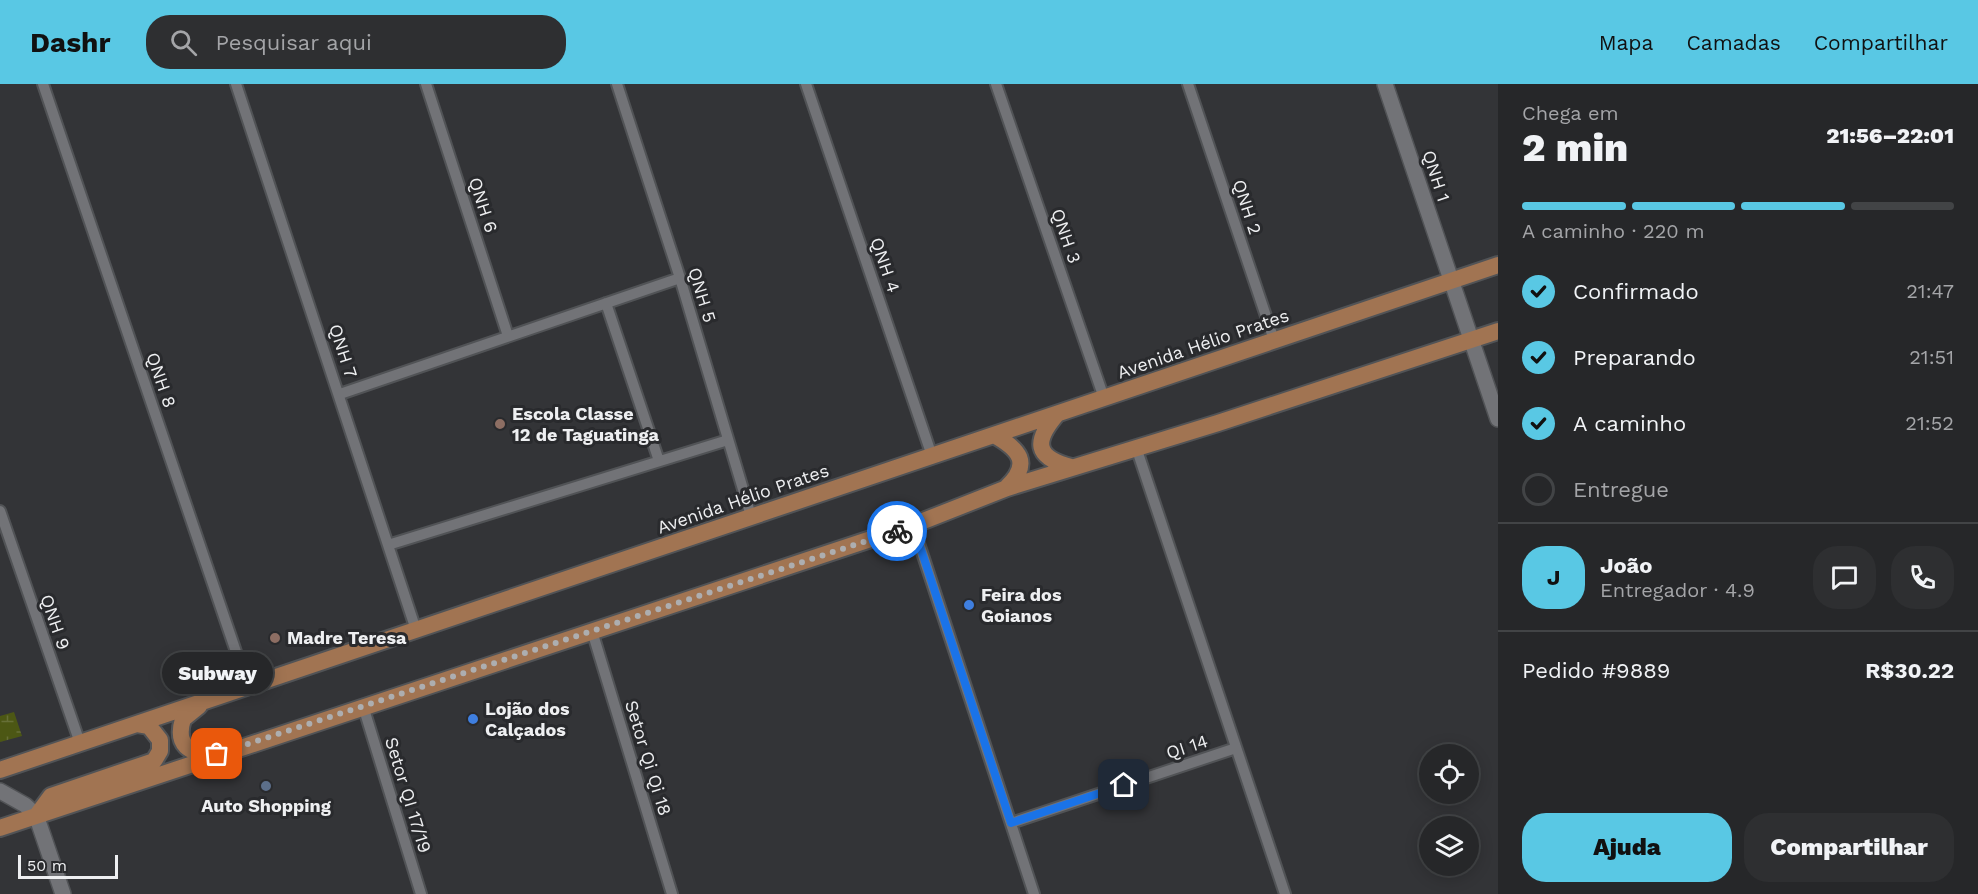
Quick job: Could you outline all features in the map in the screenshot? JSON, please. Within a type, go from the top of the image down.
[{"type":"main road","name":"Avenida Hélio Prates","points":[[0,770],[1498,265]]},
{"type":"main road","points":[[0,828],[217,754],[913,525],[1007,488],[1218,423],[1498,331]]},
{"type":"main road","points":[[1057,414],[1042,434],[1041,445],[1044,455],[1054,462],[1071,467]]},
{"type":"main road","points":[[994,435],[1017,450],[1020,459],[1017,478],[1007,488]]},
{"type":"main road","points":[[210,699],[190,711],[180,730],[182,740],[196,754],[217,754]]},
{"type":"main road","points":[[37,815],[51,796],[154,761],[160,751],[160,740],[149,726],[137,724]]},
{"type":"street","name":"QNH 8","points":[[43,84],[248,687]]},
{"type":"street","name":"QNH 7","points":[[236,84],[416,630]]},
{"type":"street","name":"QNH 6","points":[[426,84],[508,336]]},
{"type":"street","name":"QNH 5","points":[[617,84],[680,278],[751,516]]},
{"type":"street","name":"QNH 4","points":[[806,84],[932,456]]},
{"type":"street","name":"QNH 3","points":[[996,84],[1104,398]]},
{"type":"street","name":"QNH 2","points":[[1188,84],[1274,340]]},
{"type":"street","name":"QNH 1","points":[[1385,84],[1498,419]]},
{"type":"street","points":[[340,394],[680,278]]},
{"type":"street","points":[[606,303],[659,461]]},
{"type":"street","points":[[388,545],[728,440]]},
{"type":"street","points":[[1136,447],[1285,894]]},
{"type":"street","name":"QNH 9","points":[[0,511],[80,743]]},
{"type":"street","points":[[913,525],[1034,894]]},
{"type":"street","name":"Setor Qi Qi 18","points":[[592,631],[672,894]]},
{"type":"street","name":"Setor QI 17/19","points":[[363,706],[421,894]]},
{"type":"street","name":"QI 14","points":[[1011,823],[1236,748]]},
{"type":"street","points":[[0,791],[25,805],[37,815],[63,894]]},
{"type":"green space","points":[[14,712],[22,736],[0,742],[0,716]]},
{"type":"way so far","points":[[217,754],[897,531]]},
{"type":"place","name":"Escola Classe 12 de Taguatinga","points":[[500,424]]},
{"type":"place","name":"Feira dos Goianos","points":[[969,605]]},
{"type":"place","name":"Madre Teresa","points":[[275,638]]},
{"type":"place","name":"Lojão dos Calçados","points":[[473,719]]},
{"type":"place","name":"Subway","points":[[217,754]]},
{"type":"place","name":"Auto Shopping","points":[[266,786]]},
{"type":"route","points":[[897,531],[913,525],[1011,823],[1124,785]]}]
